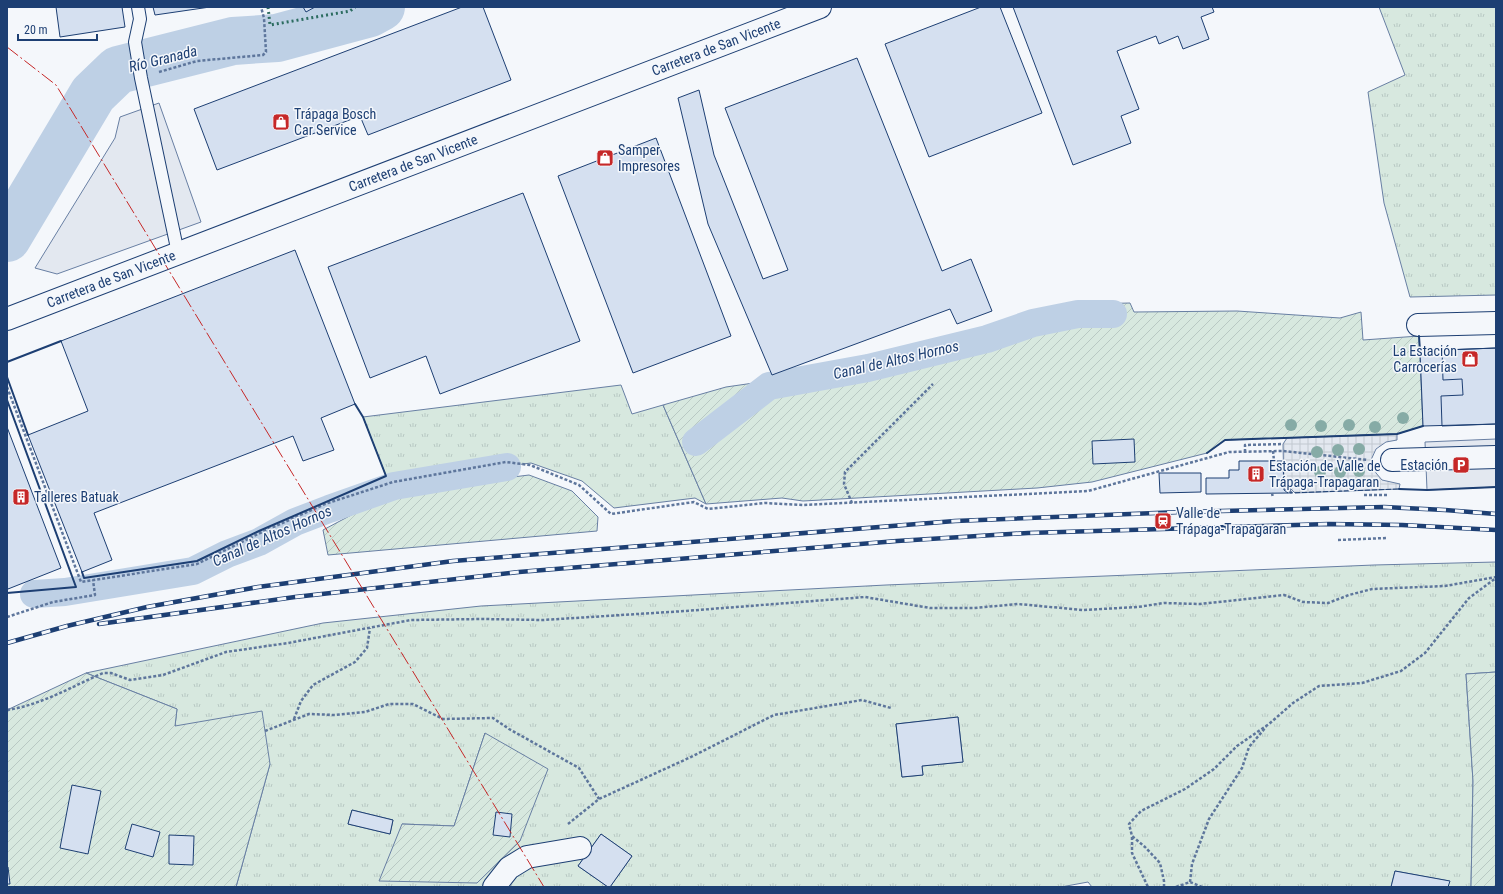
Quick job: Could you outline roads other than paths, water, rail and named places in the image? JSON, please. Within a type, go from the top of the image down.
[{"type":"street","name":"Carretera de San Vicente","points":[[7,319],[820,7]]},
{"type":"street","points":[[1418,326],[1496,323]]},
{"type":"street","points":[[1392,460],[1496,457]]},
{"type":"street","points":[[494,887],[509,868],[527,857],[580,848]]},
{"type":"lane","points":[[138,7],[140,19],[135,42],[141,78],[178,253]]},
{"type":"waterway","name":"Río Granada","points":[[7,238],[93,94],[118,70],[233,41],[277,38],[370,13],[381,7]]},
{"type":"waterway","name":"Canal de Altos Hornos","points":[[696,442],[769,386],[868,368],[987,339],[1033,323],[1078,314],[1113,314]]},
{"type":"waterway","name":"Canal de Altos Hornos","points":[[34,594],[65,592],[193,571],[227,554],[259,542],[295,522],[394,486],[507,467]]},
{"type":"railway","points":[[7,643],[67,626],[147,607],[258,587],[453,561],[955,521],[1181,512],[1384,507],[1496,514]]},
{"type":"railway","points":[[99,624],[295,597],[519,572],[897,541],[1028,533],[1329,524],[1402,525],[1496,530]]},
{"type":"place","name":"Trápaga Bosch Car Service","points":[[281,122]]},
{"type":"place","name":"Samper Impresores","points":[[605,158]]},
{"type":"place","name":"La Estación Carrocerías","points":[[1470,359]]},
{"type":"place","name":"Estación","points":[[1461,465]]},
{"type":"place","name":"Estación de Valle de Trápaga-Trapagaran","points":[[1256,474]]},
{"type":"place","name":"Talleres Batuak","points":[[21,497]]},
{"type":"place","name":"Valle de Trápaga-Trapagaran","points":[[1163,521]]}]
